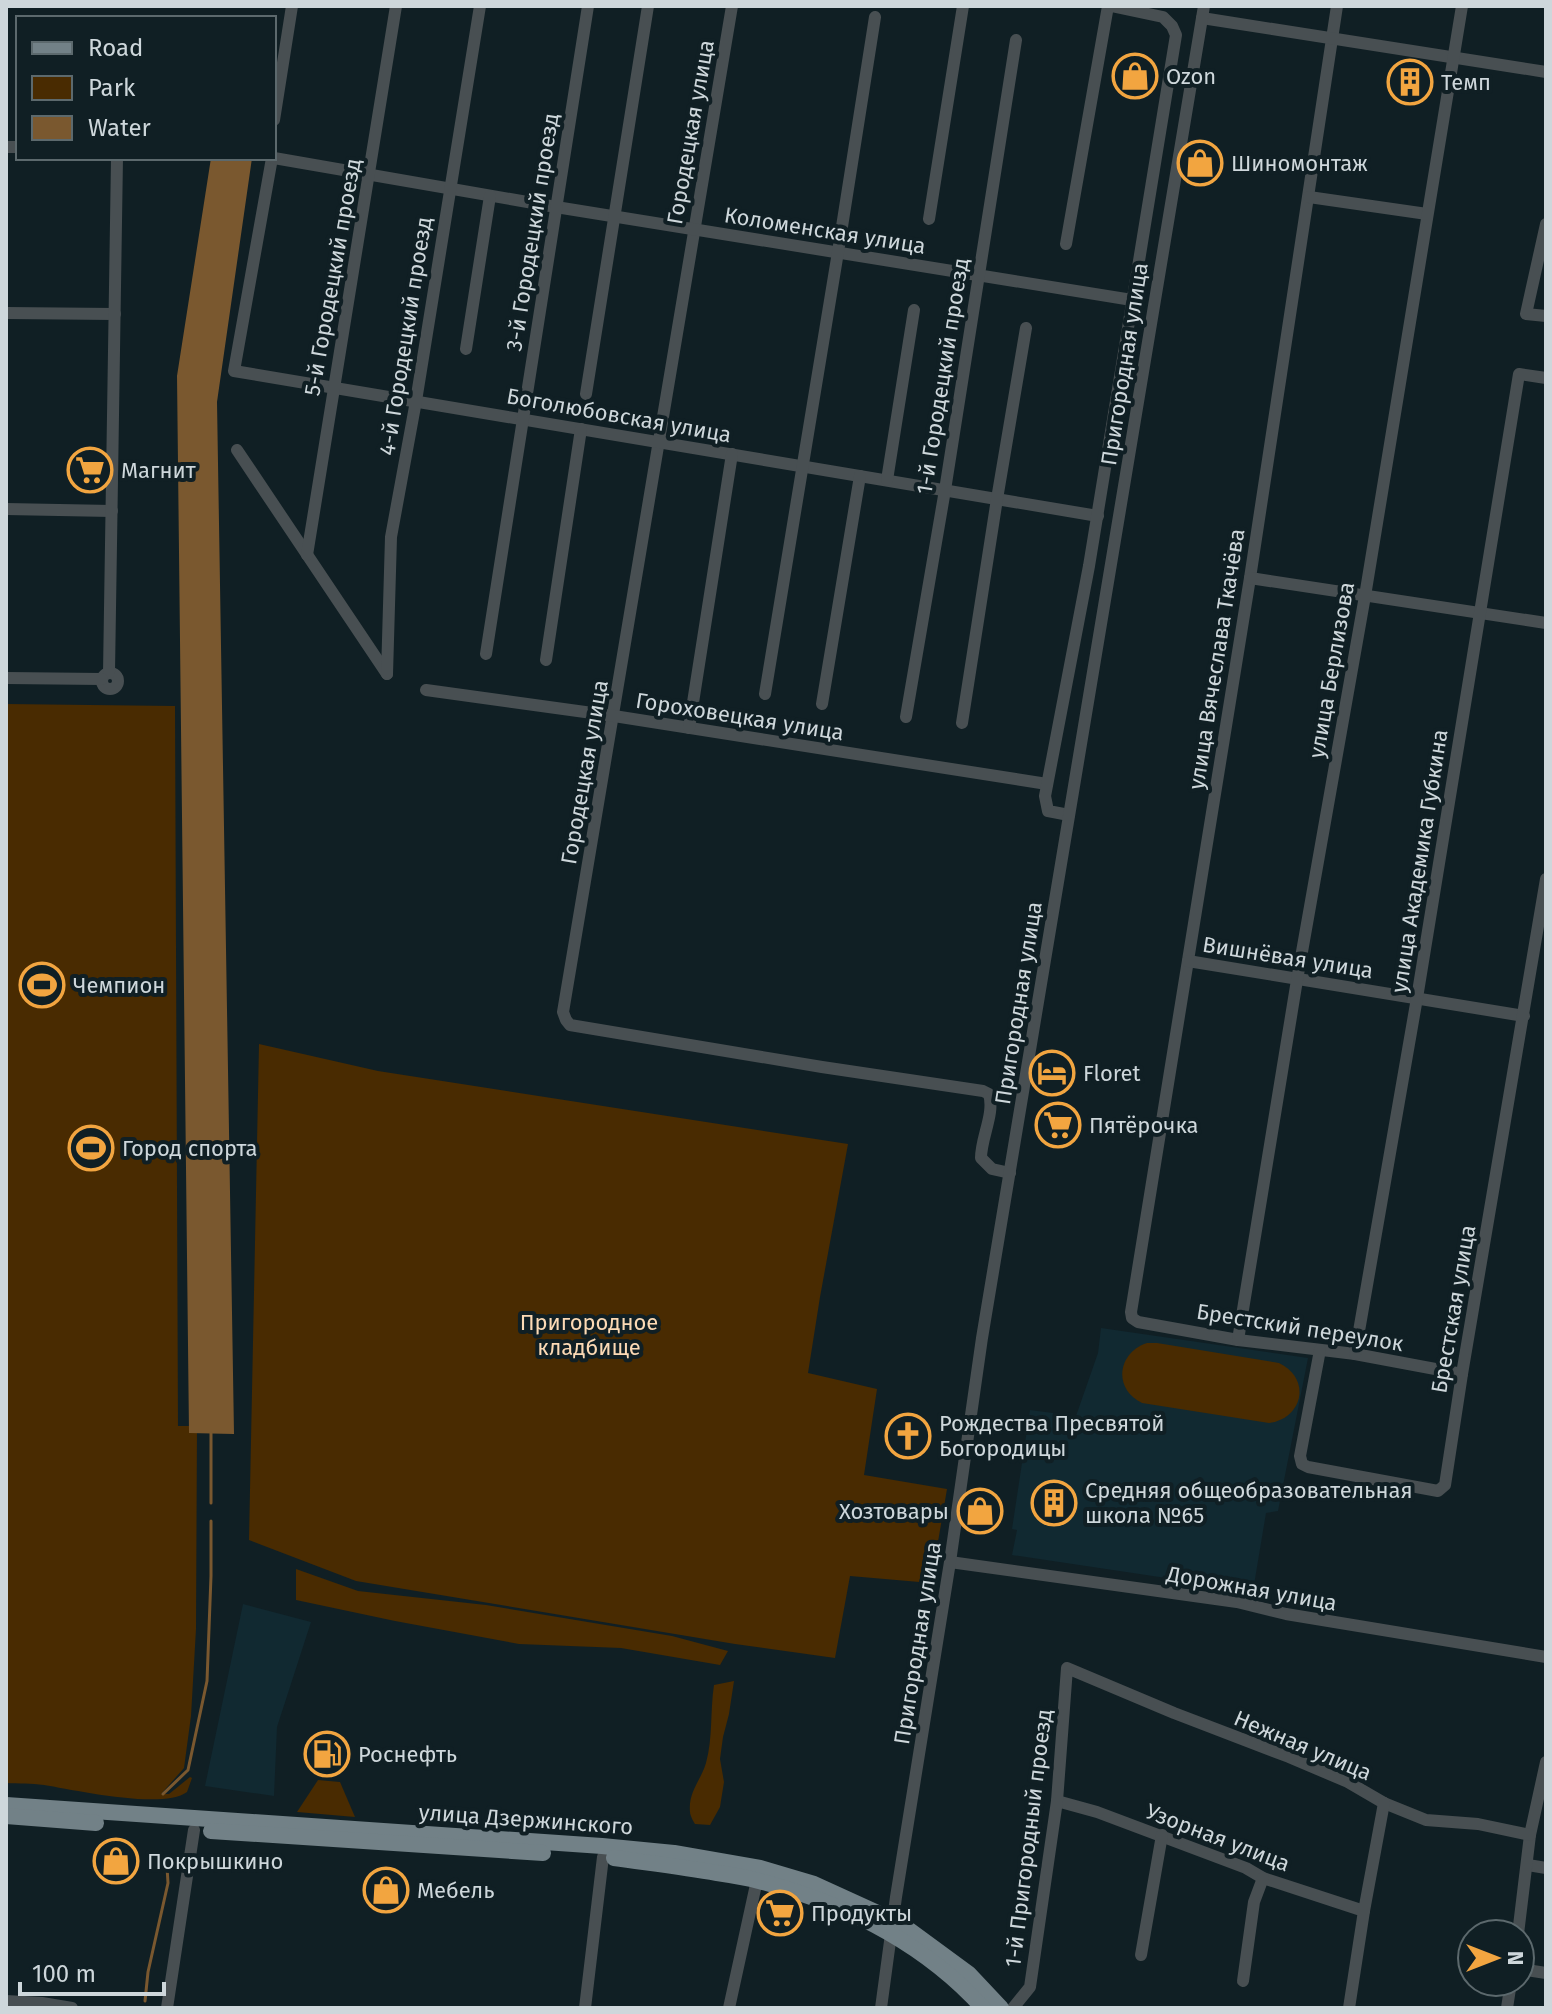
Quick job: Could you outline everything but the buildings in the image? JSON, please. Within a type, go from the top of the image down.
[{"type":"main road","name":"улица Дзержинского","points":[[6,1805],[195,1824],[603,1857],[757,1880],[892,1926],[964,1987],[983,2008]]},
{"type":"main road","name":"улица Дзержинского","points":[[6,1816],[400,1832],[674,1853],[760,1868],[814,1884],[892,1926],[969,1974],[1001,2008]]},
{"type":"street","points":[[276,107],[292,6]]},
{"type":"street","name":"5-й Городецкий проезд","points":[[307,555],[396,6]]},
{"type":"street","name":"4-й Городецкий проезд","points":[[307,555],[387,674],[391,537],[480,6]]},
{"type":"street","name":"3-й Городецкий проезд","points":[[486,654],[588,6]]},
{"type":"street","points":[[586,394],[648,6]]},
{"type":"street","name":"Городецкая улица","points":[[732,6],[563,1012],[570,1025],[983,1091],[989,1094],[991,1102],[981,1158],[992,1169],[1010,1173]]},
{"type":"street","points":[[929,219],[963,6]]},
{"type":"street","points":[[1066,244],[1109,6],[1163,17],[1176,35],[1098,516],[1045,796],[1048,811],[1069,815]]},
{"type":"street","name":"улица Вячеслава Ткачёва","points":[[1132,1318],[1337,6]]},
{"type":"street","name":"улица Берлизова","points":[[1238,1340],[1462,6]]},
{"type":"street","points":[[1203,12],[1332,38],[1546,72]]},
{"type":"street","name":"Пригородная улица","points":[[881,2008],[982,1338],[1203,12]]},
{"type":"street","points":[[765,694],[875,17]]},
{"type":"street","name":"1-й Городецкий проезд","points":[[906,717],[1016,40]]},
{"type":"street","name":"Коломенская улица","points":[[276,158],[1132,300]]},
{"type":"street","points":[[6,678],[106,676],[112,511],[117,160]]},
{"type":"street","name":"Боголюбовская улица","points":[[273,160],[234,371],[1098,516]]},
{"type":"street","points":[[466,349],[490,196]]},
{"type":"street","points":[[1309,197],[1427,214]]},
{"type":"street","points":[[1546,224],[1526,314],[1546,316]]},
{"type":"street","points":[[1135,282],[1157,286]]},
{"type":"street","points":[[887,480],[914,310]]},
{"type":"street","points":[[6,313],[115,314]]},
{"type":"street","points":[[962,723],[1026,328]]},
{"type":"street","name":"улица Академика Губкина","points":[[1355,1354],[1519,374],[1546,378]]},
{"type":"street","points":[[546,660],[581,429]]},
{"type":"street","points":[[237,450],[307,555]]},
{"type":"street","points":[[689,728],[732,454]]},
{"type":"street","points":[[822,704],[860,476]]},
{"type":"street","points":[[6,509],[112,511]]},
{"type":"street","points":[[1089,566],[1110,570]]},
{"type":"street","points":[[1250,578],[1546,623]]},
{"type":"street","name":"Гороховецкая улица","points":[[426,690],[614,716],[1047,784]]},
{"type":"street","name":"Брестская улица","points":[[1320,1350],[1300,1456],[1302,1464],[1438,1491],[1445,1485],[1546,879]]},
{"type":"street","name":"Вишнёвая улица","points":[[1188,961],[1524,1016]]},
{"type":"street","name":"Брестский переулок","points":[[1132,1318],[1138,1322],[1238,1340],[1355,1354],[1462,1374]]},
{"type":"street","name":"Дорожная улица","points":[[950,1562],[1237,1602],[1286,1614],[1546,1657]]},
{"type":"street","name":"1-й Пригородный проезд","points":[[1013,2008],[1030,1987],[1057,1801],[1067,1668]]},
{"type":"street","name":"Нежная улица","points":[[1067,1668],[1304,1763],[1426,1820],[1478,1824],[1530,1835]]},
{"type":"street","points":[[1520,1918],[1530,1835],[1546,1765]]},
{"type":"street","name":"Узорная улица","points":[[1057,1801],[1162,1835],[1246,1868],[1263,1878],[1364,1911]]},
{"type":"street","points":[[1349,2008],[1384,1803]]},
{"type":"street","points":[[167,2008],[195,1824]]},
{"type":"street","points":[[1141,1955],[1162,1835]]},
{"type":"street","points":[[585,2008],[603,1857]]},
{"type":"street","points":[[1528,1865],[1546,1868]]},
{"type":"street","points":[[1243,1981],[1254,1902],[1263,1878]]},
{"type":"street","points":[[729,2008],[757,1880]]},
{"type":"street","points":[[6,2001],[72,2008]]},
{"type":"shaded area","points":[[1101,1328],[1308,1358],[1278,1511],[1266,1513],[1253,1591],[1012,1555],[1017,1530],[1012,1529],[1030,1410],[1076,1416],[1098,1353]]},
{"type":"shaded area","points":[[243,1604],[311,1622],[277,1727],[274,1796],[205,1786]]},
{"type":"green space","name":"Город спорта","points":[[6,704],[175,706],[178,1426],[197,1426],[196,1629],[191,1716],[184,1768],[161,1794],[169,1794],[192,1778],[187,1792],[175,1797],[139,1799],[39,1784],[6,1783]]},
{"type":"green space","name":"Пригородное кладбище","points":[[259,1044],[378,1071],[848,1144],[808,1373],[877,1389],[864,1475],[947,1489],[931,1583],[850,1576],[835,1658],[356,1581],[249,1540]]},
{"type":"green space","points":[[1147,1343],[1279,1363],[1296,1378],[1299,1397],[1296,1406],[1281,1420],[1269,1423],[1142,1403],[1126,1389],[1122,1372],[1129,1355]]},
{"type":"green space","points":[[296,1569],[358,1591],[486,1605],[672,1636],[728,1651],[720,1665],[621,1648],[519,1644],[395,1621],[296,1600]]},
{"type":"green space","points":[[734,1681],[720,1759],[724,1782],[720,1807],[710,1825],[695,1824],[690,1815],[690,1805],[708,1754],[714,1685]]},
{"type":"green space","points":[[318,1780],[340,1782],[355,1817],[297,1812]]},
{"type":"water","points":[[211,160],[252,160],[217,402],[234,1434],[189,1433],[177,376]]},
{"type":"waterway","points":[[211,1433],[211,1503]]},
{"type":"waterway","points":[[163,1794],[188,1770],[207,1681],[211,1521]]},
{"type":"waterway","points":[[145,2001],[148,1972],[168,1883],[167,1867],[158,1853]]},
{"type":"place","name":"Ozon","points":[[1135,76]]},
{"type":"place","name":"Темп","points":[[1410,82]]},
{"type":"place","name":"Шиномонтаж","points":[[1200,163]]},
{"type":"place","name":"Магнит","points":[[90,470]]},
{"type":"place","name":"Чемпион","points":[[42,985]]},
{"type":"place","name":"Floret","points":[[1052,1073]]},
{"type":"place","name":"Пятёрочка","points":[[1058,1125]]},
{"type":"place","name":"Город спорта","points":[[91,1148]]},
{"type":"place","name":"Рождества Пресвятой Богородицы","points":[[908,1436]]},
{"type":"place","name":"Средняя общеобразовательная школа №65","points":[[1054,1503]]},
{"type":"place","name":"Хозтовары","points":[[980,1511]]},
{"type":"place","name":"Роснефть","points":[[327,1754]]},
{"type":"place","name":"Покрышкино","points":[[116,1861]]},
{"type":"place","name":"Мебель","points":[[386,1890]]},
{"type":"place","name":"Продукты","points":[[780,1913]]}]
